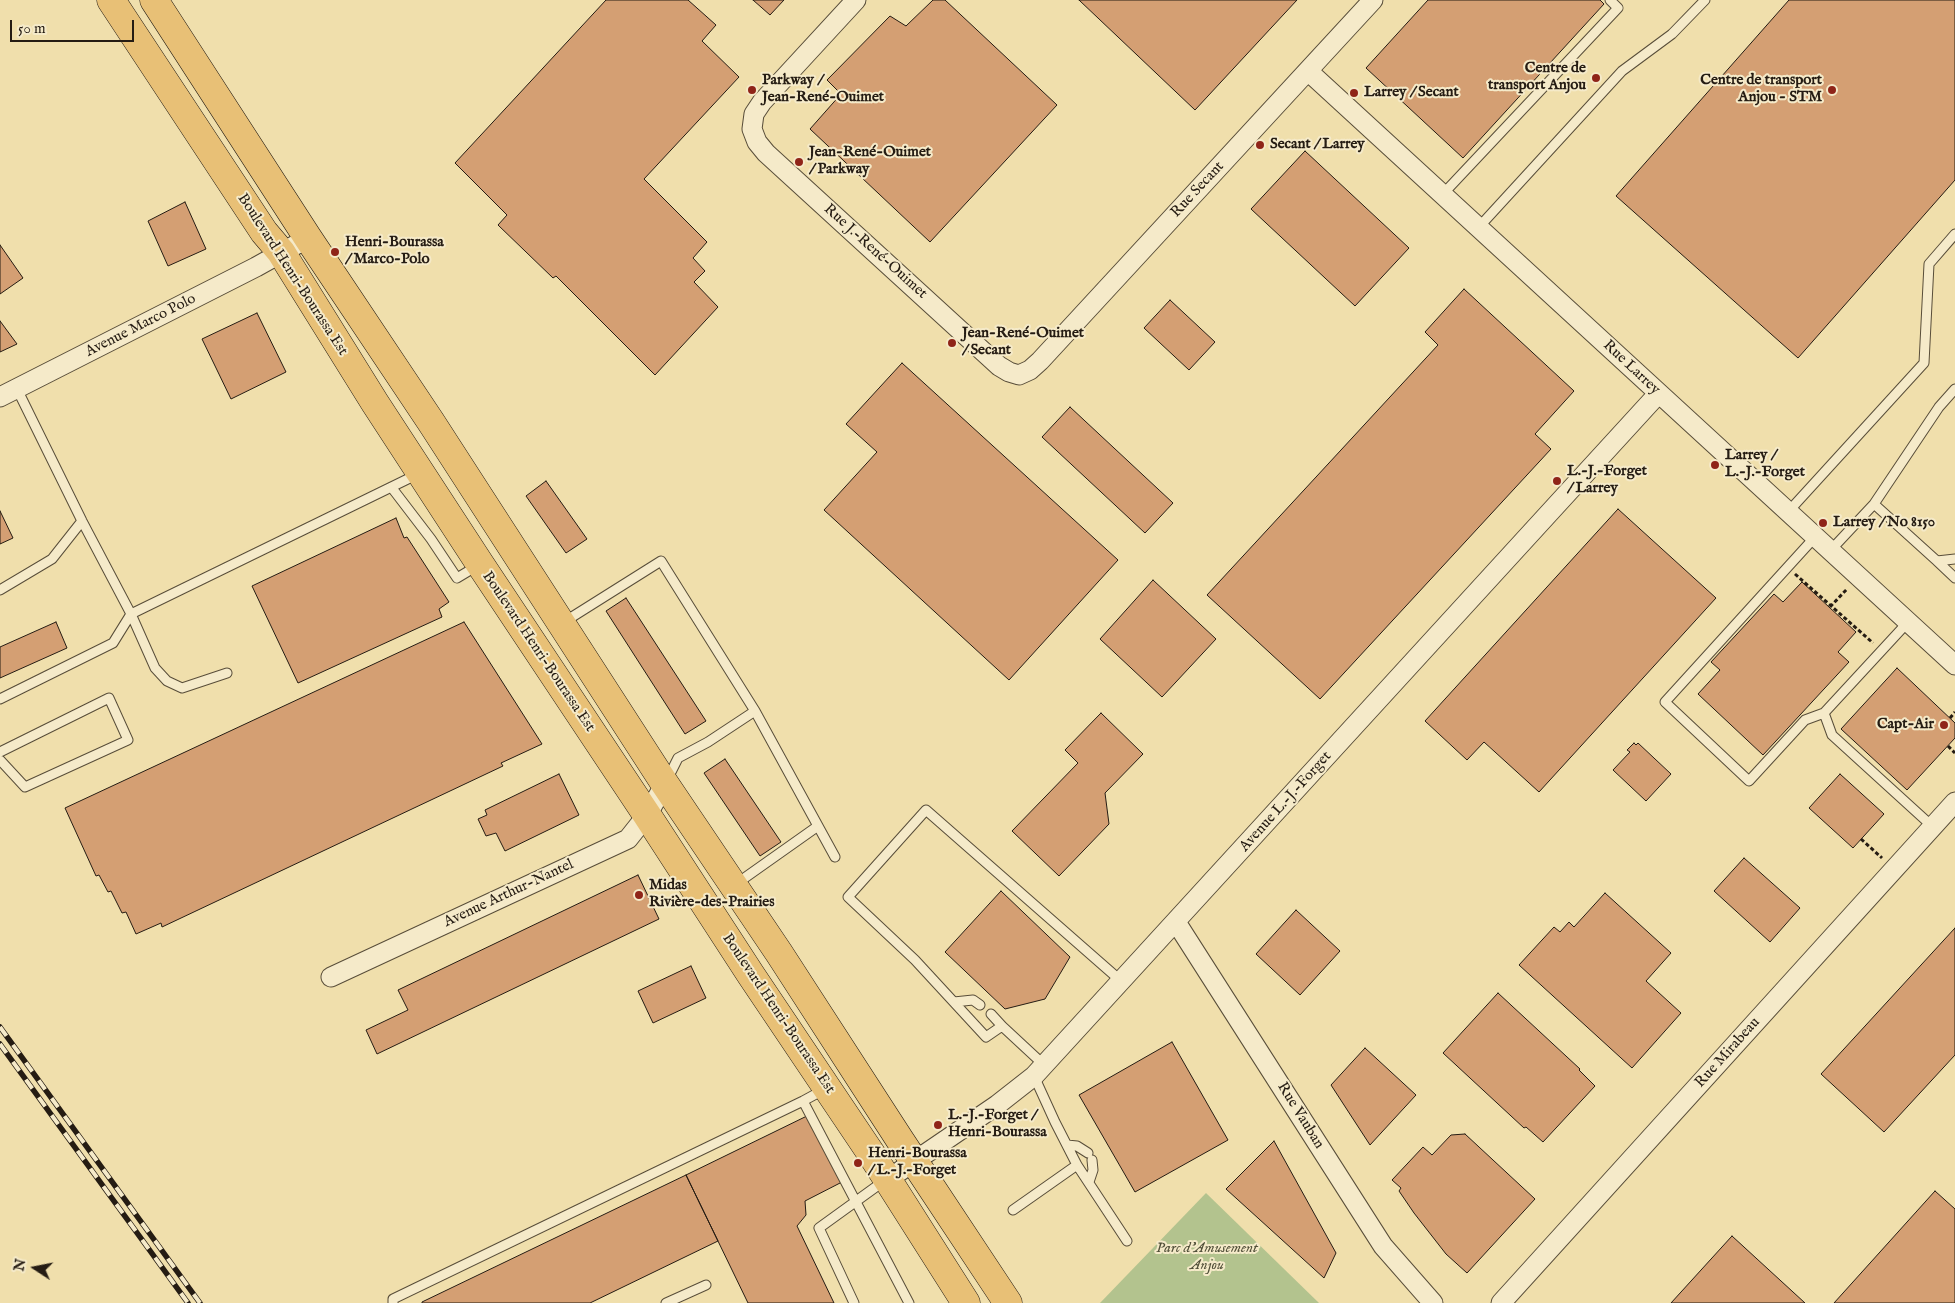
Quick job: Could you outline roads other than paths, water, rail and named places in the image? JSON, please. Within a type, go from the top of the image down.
[{"type":"main road","name":"Boulevard Henri-Bourassa Est","points":[[111,0],[264,232],[281,252],[420,473],[647,815],[751,976],[870,1152],[961,1300]]},
{"type":"main road","points":[[154,0],[308,238],[431,422],[665,784],[779,953],[1008,1303]]},
{"type":"street","name":"Rue J.-René-Ouimet","points":[[856,0],[762,102],[754,114],[752,129],[756,142],[999,366],[1009,372],[1019,374]]},
{"type":"street","name":"Rue Secant","points":[[1019,374],[1030,370],[1040,361],[1373,0]]},
{"type":"street","name":"Rue Larrey","points":[[1308,71],[1955,665]]},
{"type":"street","name":"Avenue Marco Polo","points":[[8,393],[247,272],[308,238]]},
{"type":"street","name":"Avenue L.-J.-Forget","points":[[886,1180],[997,1105],[1039,1070],[1658,394]]},
{"type":"street","name":"Avenue Arthur-Nantel","points":[[331,977],[628,838],[647,815],[665,784]]},
{"type":"street","name":"Rue Mirabeau","points":[[1501,1303],[1955,802]]},
{"type":"street","name":"Rue Vauban","points":[[1176,922],[1382,1246],[1433,1303]]},
{"type":"lane","points":[[1443,194],[1618,8],[1610,0]]},
{"type":"lane","points":[[1479,227],[1622,70],[1672,34],[1705,0]]},
{"type":"lane","points":[[1788,512],[1924,363],[1929,264],[1955,234]]},
{"type":"lane","points":[[1830,551],[1874,504],[1939,407],[1955,389]]},
{"type":"lane","points":[[8,393],[82,521],[131,614],[155,668],[167,682],[182,688],[227,673]]},
{"type":"lane","points":[[0,699],[113,643],[131,614],[420,473]]},
{"type":"lane","points":[[392,488],[431,539],[457,578],[480,564]]},
{"type":"lane","points":[[1874,504],[1955,578]]},
{"type":"lane","points":[[0,590],[52,559],[82,521]]},
{"type":"lane","points":[[1815,537],[1665,702],[1749,780],[1805,720],[1824,713],[1908,622]]},
{"type":"lane","points":[[1937,561],[1955,559]]},
{"type":"lane","points":[[561,624],[661,561],[756,711],[835,857]]},
{"type":"lane","points":[[0,752],[109,698],[128,740],[25,787],[0,760]]},
{"type":"lane","points":[[665,784],[678,758],[708,742],[756,711]]},
{"type":"lane","points":[[1824,713],[1832,735],[1933,827]]},
{"type":"lane","points":[[1002,1026],[986,1037],[915,960],[848,896],[926,810],[1121,981]]},
{"type":"lane","points":[[734,886],[818,826]]},
{"type":"lane","points":[[954,1002],[973,1000],[980,1005]]},
{"type":"lane","points":[[991,1014],[1039,1070],[1067,1145],[1077,1165],[1127,1241]]},
{"type":"lane","points":[[393,1303],[393,1299],[402,1294],[827,1088]]},
{"type":"lane","points":[[803,1101],[909,1303]]},
{"type":"lane","points":[[1067,1145],[1077,1146],[1090,1157],[1094,1170],[1089,1182]]},
{"type":"lane","points":[[1013,1210],[1077,1165]]},
{"type":"lane","points":[[854,1303],[819,1228],[886,1180]]},
{"type":"lane","points":[[666,1303],[706,1285]]},
{"type":"railway","points":[[0,1027],[200,1303]]},
{"type":"railway","points":[[0,1044],[188,1303]]},
{"type":"place","name":"Centre de transport Anjou","points":[[1596,78]]},
{"type":"place","name":"Parkway / Jean-René-Ouimet","points":[[752,90]]},
{"type":"place","name":"Centre de transport Anjou - STM","points":[[1832,90]]},
{"type":"place","name":"Larrey / Secant","points":[[1354,93]]},
{"type":"place","name":"Secant / Larrey","points":[[1260,145]]},
{"type":"place","name":"Jean-René-Ouimet / Parkway","points":[[799,162]]},
{"type":"place","name":"Henri-Bourassa / Marco-Polo","points":[[335,252]]},
{"type":"place","name":"Jean-René-Ouimet / Secant","points":[[952,343]]},
{"type":"place","name":"Larrey / L.-J.-Forget","points":[[1715,465]]},
{"type":"place","name":"L.-J.-Forget / Larrey","points":[[1557,481]]},
{"type":"place","name":"Larrey / No 8150","points":[[1823,523]]},
{"type":"place","name":"Capt-Air","points":[[1944,725]]},
{"type":"place","name":"Midas Rivière-des-Prairies","points":[[639,895]]},
{"type":"place","name":"L.-J.-Forget / Henri-Bourassa","points":[[938,1125]]},
{"type":"place","name":"Henri-Bourassa / L.-J.-Forget","points":[[858,1163]]},
{"type":"park label","name":"Parc d'Amusement Anjou","points":[[1207,1258]]}]
